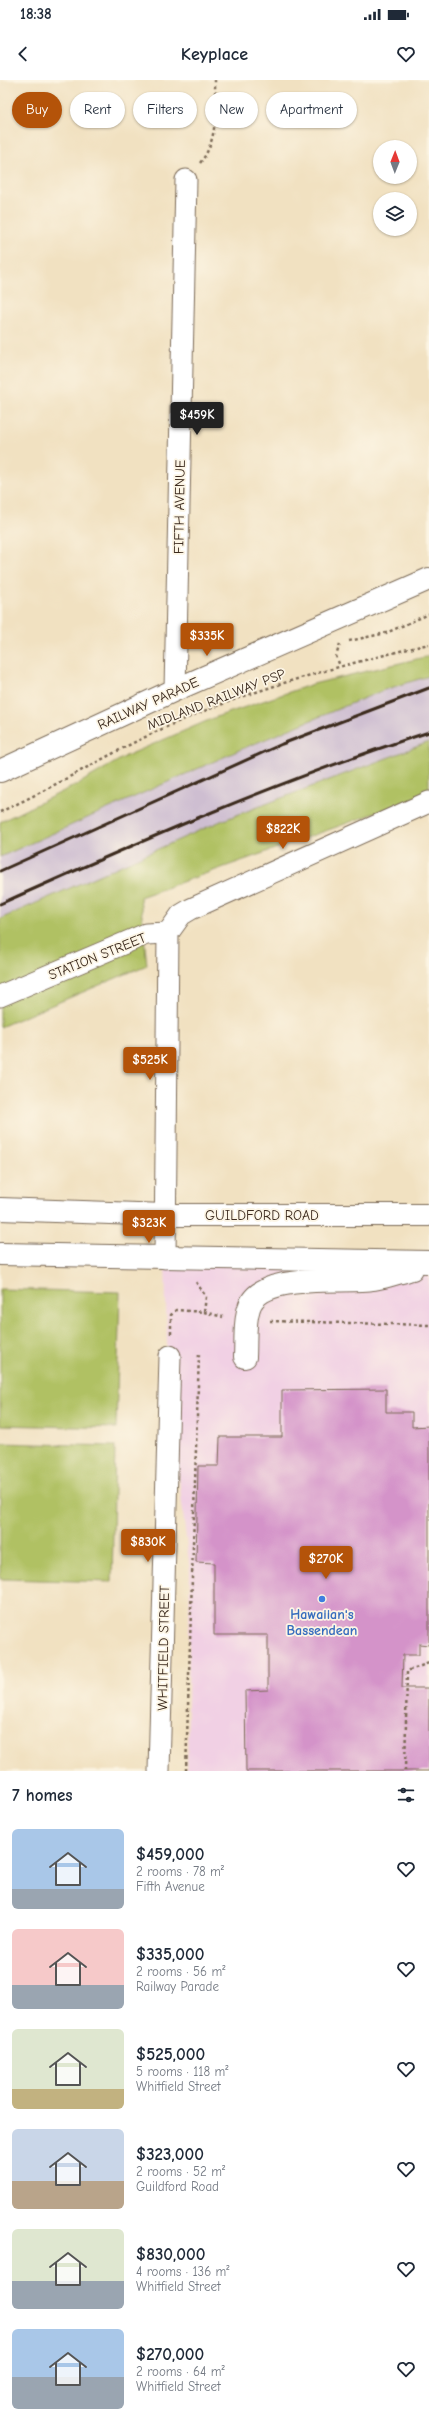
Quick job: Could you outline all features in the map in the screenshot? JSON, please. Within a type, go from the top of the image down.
[{"type":"main road","name":"RAILWAY PARADE","points":[[0,771],[175,690],[429,579]]},
{"type":"main road","name":"GUILDFORD ROAD","points":[[0,1209],[166,1215],[429,1215]]},
{"type":"main road","points":[[0,1254],[429,1262]]},
{"type":"main road","points":[[245,1357],[249,1307],[257,1296],[270,1286],[290,1283],[373,1279],[429,1265]]},
{"type":"street","name":"FIFTH AVENUE","points":[[175,690],[186,180]]},
{"type":"street","points":[[165,1258],[168,933],[181,915],[191,909],[429,802]]},
{"type":"street","name":"STATION STREET","points":[[0,996],[146,934],[168,933]]},
{"type":"street","name":"WHITFIELD STREET","points":[[159,1771],[170,1356]]},
{"type":"path","points":[[186,180],[209,151],[216,126],[215,80]]},
{"type":"path","points":[[340,666],[336,656],[340,645],[386,633],[429,614]]},
{"type":"path","name":"MIDLAND RAILWAY PSP","points":[[0,812],[172,724],[271,687],[340,666],[429,644]]},
{"type":"path","points":[[170,1356],[171,1315],[176,1310],[204,1312],[248,1321],[429,1325]]},
{"type":"path","points":[[186,1771],[199,1352]]},
{"type":"path","points":[[405,1771],[407,1670],[429,1663]]},
{"type":"shaded area","points":[[429,676],[429,742],[221,821],[0,919],[0,857],[244,748],[384,690]]},
{"type":"shaded area","points":[[165,1258],[429,1262],[429,1771],[187,1771],[190,1571],[168,1387]]},
{"type":"green space","points":[[429,656],[429,676],[384,690],[244,748],[0,857],[0,822],[78,784],[126,756],[216,717],[313,684]]},
{"type":"green space","points":[[429,742],[429,794],[140,897],[147,965],[0,1027],[0,919],[221,821]]},
{"type":"green space","points":[[0,1289],[120,1292],[116,1428],[0,1425]]},
{"type":"green space","points":[[0,1443],[115,1446],[112,1582],[0,1579]]},
{"type":"building","name":"Hawaiian's Bassendean","points":[[386,1389],[386,1412],[412,1412],[412,1427],[429,1426],[429,1645],[419,1644],[419,1655],[403,1655],[402,1688],[429,1688],[429,1771],[246,1771],[245,1691],[268,1690],[268,1635],[214,1635],[214,1563],[196,1562],[198,1466],[219,1466],[220,1437],[282,1437],[282,1390]]},
{"type":"railway","points":[[0,871],[282,744],[429,688]]},
{"type":"railway","points":[[0,904],[159,834],[266,790],[374,750],[429,732]]},
{"type":"place","name":"Hawaiian's Bassendean","points":[[322,1599]]}]
